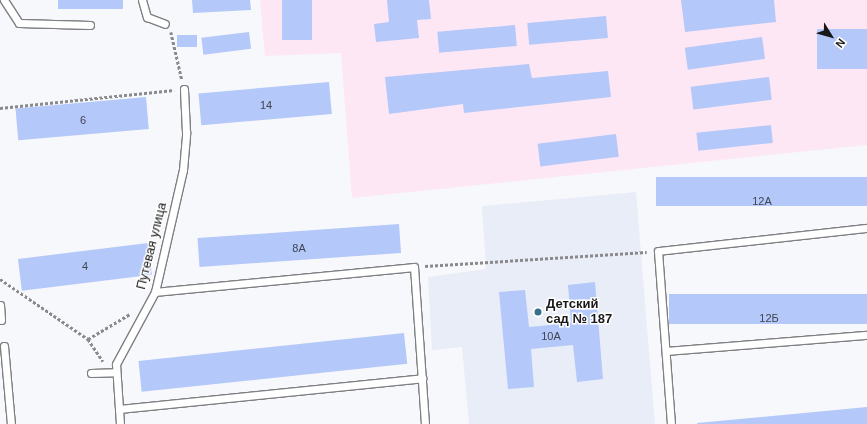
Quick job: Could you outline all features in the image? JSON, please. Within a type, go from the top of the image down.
[{"type":"lane","points":[[4,0],[19,22],[90,24]]},
{"type":"lane","points":[[142,0],[147,17],[165,24]]},
{"type":"lane","name":"Путевая улица","points":[[120,424],[113,372],[117,360],[155,292],[183,170],[186,132],[184,89]]},
{"type":"lane","points":[[671,424],[658,251],[867,228]]},
{"type":"lane","points":[[155,292],[414,267],[425,424]]},
{"type":"lane","points":[[0,305],[1,320]]},
{"type":"lane","points":[[666,351],[867,334]]},
{"type":"lane","points":[[4,346],[10,424]]},
{"type":"lane","points":[[91,373],[113,372]]},
{"type":"lane","points":[[119,410],[422,378]]},
{"type":"path","points":[[0,108],[184,89],[170,29],[165,24]]},
{"type":"path","points":[[414,267],[658,251]]},
{"type":"path","points":[[0,279],[88,339],[113,372]]},
{"type":"path","points":[[88,339],[150,302]]},
{"type":"shaded area","points":[[260,0],[867,0],[867,145],[352,198],[341,53],[265,56]]},
{"type":"shaded area","name":"Детский сад № 187","points":[[636,192],[655,424],[469,424],[462,347],[432,350],[428,277],[486,269],[482,206]]},
{"type":"building","points":[[58,0],[123,0],[123,9],[58,9]]},
{"type":"building","points":[[192,0],[250,0],[251,10],[193,13]]},
{"type":"building","points":[[282,0],[312,0],[312,40],[282,40]]},
{"type":"building","points":[[387,0],[429,0],[431,19],[417,20],[419,38],[376,42],[374,24],[389,22]]},
{"type":"building","points":[[681,0],[774,0],[776,22],[685,32]]},
{"type":"building","points":[[606,16],[608,38],[529,45],[527,23]]},
{"type":"building","points":[[515,25],[517,46],[439,53],[437,32]]},
{"type":"building","points":[[817,29],[867,29],[867,69],[817,69]]},
{"type":"building","points":[[249,32],[251,49],[203,55],[201,38]]},
{"type":"building","points":[[177,35],[197,35],[197,47],[177,47]]},
{"type":"building","points":[[762,37],[765,59],[688,70],[685,48]]},
{"type":"building","points":[[529,64],[532,78],[608,71],[611,97],[464,113],[463,104],[389,114],[385,77]]},
{"type":"building","points":[[769,77],[772,100],[693,109],[691,87]]},
{"type":"building","points":[[329,82],[332,114],[201,125],[198,93]]},
{"type":"building","points":[[146,97],[149,129],[18,140],[15,108]]},
{"type":"building","points":[[771,125],[773,143],[698,151],[696,133]]},
{"type":"building","points":[[616,134],[619,157],[540,166],[538,144]]},
{"type":"building","points":[[656,177],[867,177],[867,206],[656,206]]},
{"type":"building","points":[[399,224],[401,253],[200,267],[197,238]]},
{"type":"building","points":[[148,243],[152,275],[22,291],[18,259]]},
{"type":"building","points":[[595,282],[603,379],[577,382],[573,345],[531,349],[534,387],[508,389],[499,292],[525,290],[529,327],[571,323],[568,285]]},
{"type":"building","points":[[669,294],[867,294],[867,324],[669,324]]},
{"type":"building","points":[[404,333],[407,364],[142,392],[138,361]]},
{"type":"building","points":[[867,407],[867,424],[697,424],[697,423]]},
{"type":"place","name":"Детский сад № 187","points":[[538,312]]}]
